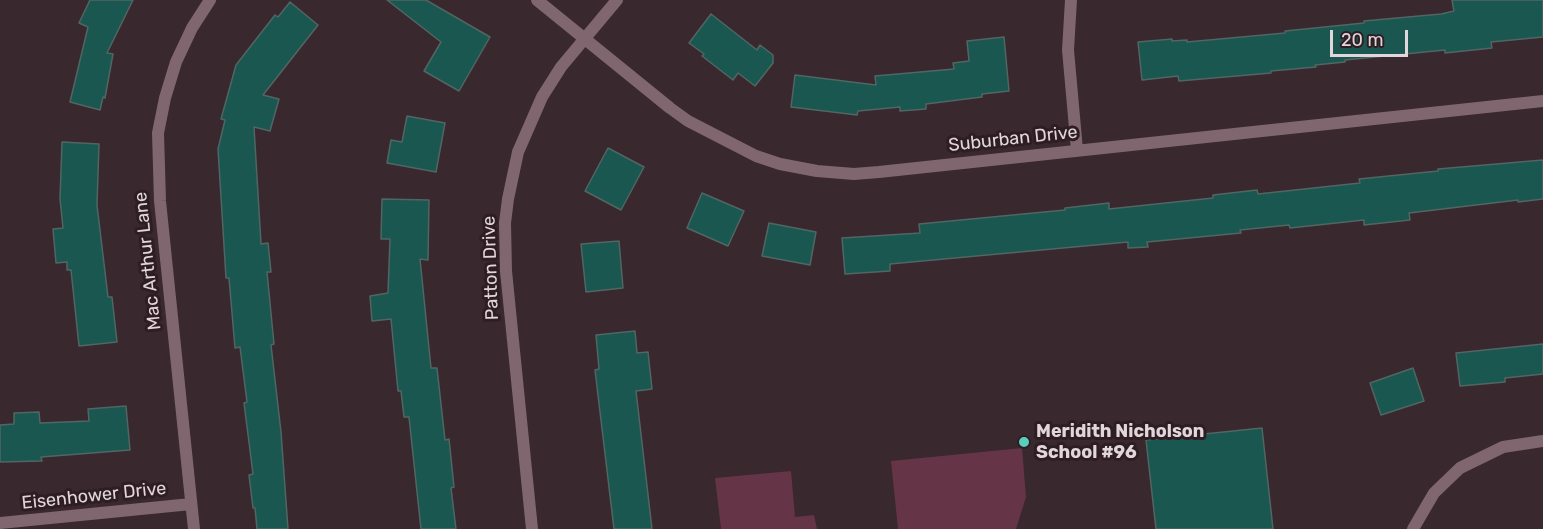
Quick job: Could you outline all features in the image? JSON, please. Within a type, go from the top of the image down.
[{"type":"street","name":"Mac Arthur Lane","points":[[194,529],[160,201],[158,134],[165,98],[176,62],[192,28],[210,0]]},
{"type":"street","name":"Suburban Drive","points":[[537,0],[688,121],[745,151],[780,164],[817,171],[854,174],[1543,101]]},
{"type":"street","name":"Patton Drive","points":[[532,529],[506,271],[505,223],[515,164],[526,130],[542,97],[561,67],[617,0]]},
{"type":"street","points":[[1071,0],[1068,63],[1077,150]]},
{"type":"street","points":[[1413,529],[1434,493],[1470,461],[1503,447],[1543,441]]},
{"type":"street","name":"Eisenhower Drive","points":[[0,523],[191,504]]},
{"type":"shaded area","points":[[1022,448],[1026,497],[1016,529],[898,529],[891,461]]},
{"type":"shaded area","points":[[791,471],[795,517],[814,515],[817,529],[721,529],[715,478]]},
{"type":"building","points":[[90,0],[133,0],[107,53],[113,54],[105,98],[103,97],[100,110],[70,102],[88,27],[79,23]]},
{"type":"building","points":[[387,0],[426,0],[490,37],[459,91],[424,71],[441,42]]},
{"type":"building","points":[[1452,0],[1543,0],[1543,37],[1491,42],[1492,48],[1445,53],[1445,50],[1345,60],[1345,62],[1315,65],[1316,67],[1271,71],[1271,73],[1179,81],[1178,76],[1142,80],[1138,42],[1172,39],[1172,41],[1187,40],[1187,42],[1285,33],[1285,31],[1364,23],[1364,21],[1441,14],[1454,11]]},
{"type":"building","points":[[290,2],[318,25],[263,95],[279,99],[270,131],[254,127],[261,244],[268,243],[271,272],[267,272],[274,344],[271,345],[281,432],[288,529],[257,529],[249,475],[253,474],[244,403],[247,402],[240,347],[235,348],[229,278],[226,278],[218,149],[225,120],[221,119],[236,65],[275,15],[278,17]]},
{"type":"building","points":[[711,14],[757,50],[760,45],[773,55],[773,63],[755,86],[738,73],[733,80],[689,43]]},
{"type":"building","points":[[1004,37],[1009,91],[926,104],[926,109],[900,111],[900,107],[858,111],[857,115],[791,107],[795,75],[876,85],[875,76],[954,69],[953,63],[969,61],[967,41]]},
{"type":"building","points":[[407,116],[445,123],[436,172],[387,163],[391,140],[402,142]]},
{"type":"building","points":[[62,142],[99,144],[97,205],[108,297],[112,297],[117,342],[79,346],[71,270],[67,270],[67,262],[56,263],[53,229],[63,228],[60,199]]},
{"type":"building","points":[[608,148],[644,167],[621,210],[585,191]]},
{"type":"building","points":[[1543,160],[1543,199],[1409,213],[1410,220],[1364,225],[1364,220],[1290,228],[1289,225],[1240,230],[1241,233],[1147,242],[1148,247],[1128,248],[1128,242],[890,264],[890,271],[845,274],[842,238],[920,233],[919,224],[1065,210],[1065,208],[1109,203],[1109,209],[1213,198],[1213,195],[1257,190],[1258,194],[1360,183],[1359,179],[1438,171],[1438,169]]},
{"type":"building","points":[[702,193],[744,211],[728,246],[687,228]]},
{"type":"building","points":[[382,199],[429,200],[428,260],[420,259],[431,368],[437,368],[445,440],[449,439],[454,487],[451,488],[456,529],[421,529],[409,417],[404,417],[401,391],[398,391],[391,319],[372,321],[370,296],[388,293],[390,239],[381,239]]},
{"type":"building","points":[[769,223],[816,232],[810,265],[762,256]]},
{"type":"building","points":[[619,241],[623,288],[586,292],[581,244]]},
{"type":"building","points":[[635,331],[637,353],[648,352],[652,389],[636,391],[652,529],[614,529],[595,370],[599,369],[596,335]]},
{"type":"building","points":[[1543,344],[1543,374],[1505,378],[1505,382],[1460,386],[1456,353]]},
{"type":"building","points":[[1413,368],[1424,401],[1381,415],[1370,383]]},
{"type":"building","points":[[126,406],[130,450],[41,457],[42,461],[0,462],[0,425],[14,424],[14,413],[39,412],[40,423],[89,421],[88,409]]},
{"type":"building","points":[[1262,428],[1273,529],[1156,529],[1146,440]]},
{"type":"place","name":"Meridith Nicholson School #96","points":[[1024,442]]}]
